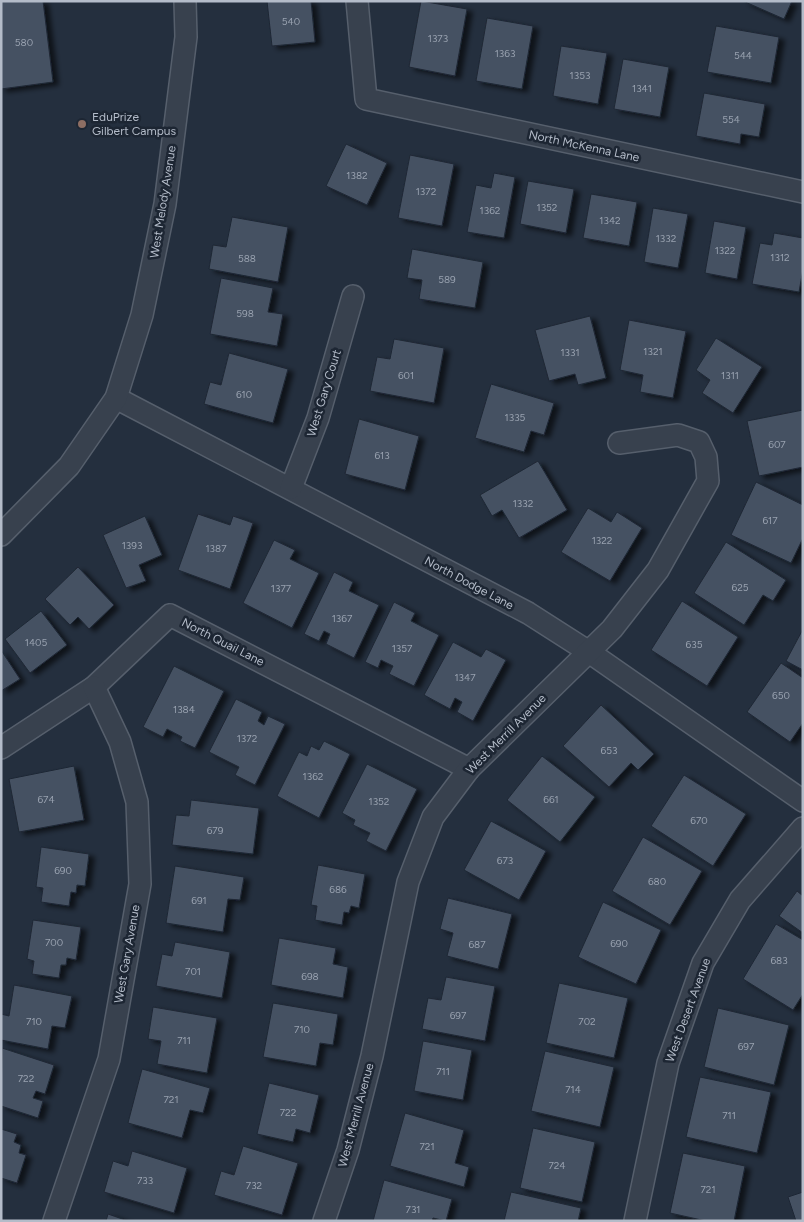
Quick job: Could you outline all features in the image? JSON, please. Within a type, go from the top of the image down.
[{"type":"street","name":"West Melody Avenue","points":[[1,535],[69,466],[116,398],[142,315],[165,204],[186,37],[185,1]]},
{"type":"street","name":"North McKenna Lane","points":[[356,1],[366,99],[802,185]]},
{"type":"street","name":"West Gary Court","points":[[291,488],[318,418],[353,296]]},
{"type":"street","name":"North Dodge Lane","points":[[116,398],[528,613],[589,652],[803,800]]},
{"type":"street","name":"West Merrill Avenue","points":[[324,1221],[348,1150],[367,1075],[408,882],[433,816],[469,769],[612,629],[658,570],[708,481],[706,457],[699,442],[678,435],[619,443]]},
{"type":"street","name":"North Quail Lane","points":[[1,748],[94,687],[170,615],[469,769]]},
{"type":"street","name":"West Gary Avenue","points":[[54,1221],[109,1059],[140,884],[137,802],[120,742],[94,687]]},
{"type":"street","name":"West Desert Avenue","points":[[635,1221],[668,1063],[703,963],[740,900],[803,828]]},
{"type":"building","points":[[1,1],[43,1],[53,82],[1,89]]},
{"type":"building","points":[[267,1],[311,1],[315,42],[272,46]]},
{"type":"building","points":[[421,1],[467,9],[455,76],[409,67]]},
{"type":"building","points":[[743,1],[792,1],[784,19]]},
{"type":"building","points":[[487,18],[533,26],[522,89],[476,81]]},
{"type":"building","points":[[716,26],[779,37],[771,83],[707,72]]},
{"type":"building","points":[[561,46],[607,53],[598,104],[553,96]]},
{"type":"building","points":[[623,59],[669,67],[660,117],[614,109]]},
{"type":"building","points":[[704,93],[765,104],[759,137],[741,134],[740,144],[696,136]]},
{"type":"building","points":[[346,144],[387,163],[367,205],[326,186]]},
{"type":"building","points":[[410,155],[454,164],[442,226],[398,218]]},
{"type":"building","points":[[494,173],[515,177],[504,238],[467,232],[476,185],[491,188]]},
{"type":"building","points":[[528,181],[574,189],[566,233],[520,224]]},
{"type":"building","points":[[591,194],[637,202],[629,246],[583,238]]},
{"type":"building","points":[[653,208],[688,214],[678,268],[644,262]]},
{"type":"building","points":[[232,217],[288,227],[278,282],[209,269],[213,245],[226,247]]},
{"type":"building","points":[[714,221],[746,227],[737,279],[705,273]]},
{"type":"building","points":[[774,233],[803,238],[803,269],[799,292],[752,284],[760,243],[772,245]]},
{"type":"building","points":[[412,249],[483,262],[475,308],[419,299],[422,280],[407,278]]},
{"type":"building","points":[[221,278],[273,288],[268,312],[283,314],[277,346],[210,334]]},
{"type":"building","points":[[590,316],[606,378],[578,385],[575,374],[549,381],[535,330]]},
{"type":"building","points":[[629,320],[686,331],[673,398],[640,392],[643,375],[620,370]]},
{"type":"building","points":[[716,338],[762,367],[733,413],[702,393],[710,380],[696,370]]},
{"type":"building","points":[[394,339],[444,348],[434,403],[370,391],[377,357],[390,359]]},
{"type":"building","points":[[229,353],[288,369],[273,423],[204,404],[210,382],[221,385]]},
{"type":"building","points":[[491,384],[554,403],[544,435],[531,431],[524,452],[475,438]]},
{"type":"building","points":[[803,410],[803,467],[759,476],[747,421]]},
{"type":"building","points":[[359,419],[419,436],[405,490],[345,474]]},
{"type":"building","points":[[538,461],[567,510],[519,538],[502,510],[492,516],[480,495]]},
{"type":"building","points":[[756,482],[803,505],[803,538],[791,563],[731,535]]},
{"type":"building","points":[[588,508],[611,522],[617,512],[642,528],[610,581],[561,552]]},
{"type":"building","points":[[198,514],[230,525],[233,516],[253,523],[230,589],[178,570]]},
{"type":"building","points":[[145,516],[162,555],[139,565],[146,581],[126,588],[103,535]]},
{"type":"building","points":[[274,540],[295,550],[290,559],[319,573],[292,628],[243,603]]},
{"type":"building","points":[[726,542],[786,580],[773,601],[763,595],[744,625],[694,593]]},
{"type":"building","points":[[78,567],[114,605],[89,629],[78,617],[70,625],[45,599]]},
{"type":"building","points":[[334,572],[353,582],[349,591],[379,605],[354,658],[326,644],[330,634],[324,631],[319,641],[304,634]]},
{"type":"building","points":[[682,601],[738,637],[707,686],[651,650]]},
{"type":"building","points":[[394,602],[415,613],[411,621],[439,635],[414,686],[389,674],[393,666],[381,660],[378,668],[365,662]]},
{"type":"building","points":[[41,611],[67,645],[30,673],[5,639]]},
{"type":"building","points":[[803,629],[803,670],[786,661]]},
{"type":"building","points":[[453,642],[481,657],[486,649],[506,660],[473,721],[457,712],[462,702],[455,698],[450,709],[424,695]]},
{"type":"building","points":[[1,650],[20,679],[1,691]]},
{"type":"building","points":[[781,663],[803,678],[803,723],[790,742],[747,712]]},
{"type":"building","points":[[174,666],[224,691],[195,748],[180,741],[182,737],[167,729],[163,737],[143,727]]},
{"type":"building","points":[[236,699],[262,712],[258,721],[264,725],[268,716],[285,724],[255,785],[235,775],[239,767],[209,752]]},
{"type":"building","points":[[601,705],[654,754],[638,770],[631,763],[609,787],[563,746]]},
{"type":"building","points":[[324,741],[350,754],[319,818],[277,796],[299,752],[307,756],[311,746],[319,750]]},
{"type":"building","points":[[542,756],[595,797],[560,842],[507,800]]},
{"type":"building","points":[[367,764],[417,789],[386,851],[366,841],[370,833],[353,825],[355,820],[342,813]]},
{"type":"building","points":[[74,766],[84,820],[19,832],[9,779]]},
{"type":"building","points":[[684,775],[746,814],[713,866],[651,826]]},
{"type":"building","points":[[191,800],[259,808],[253,854],[172,845],[176,815],[189,816]]},
{"type":"building","points":[[491,821],[546,851],[519,900],[464,870]]},
{"type":"building","points":[[643,837],[702,871],[670,925],[612,891]]},
{"type":"building","points":[[41,847],[89,854],[85,886],[77,885],[76,893],[71,892],[69,906],[41,902],[43,888],[36,887]]},
{"type":"building","points":[[318,865],[365,874],[359,908],[351,906],[349,913],[344,912],[342,925],[315,920],[317,906],[311,905]]},
{"type":"building","points":[[175,866],[244,877],[240,900],[228,899],[223,932],[166,923]]},
{"type":"building","points":[[797,891],[803,896],[803,933],[779,916]]},
{"type":"building","points":[[448,898],[512,914],[498,969],[447,956],[453,933],[440,929]]},
{"type":"building","points":[[603,902],[661,930],[636,984],[578,957]]},
{"type":"building","points":[[33,920],[81,927],[76,960],[67,958],[66,965],[61,965],[59,978],[32,974],[34,961],[27,959]]},
{"type":"building","points":[[776,924],[803,940],[803,994],[793,1010],[743,979]]},
{"type":"building","points":[[279,938],[336,948],[333,964],[348,967],[343,998],[271,985]]},
{"type":"building","points":[[175,942],[230,952],[222,998],[156,986],[162,954],[172,956]]},
{"type":"building","points":[[446,977],[495,986],[485,1041],[422,1029],[428,998],[441,1000]]},
{"type":"building","points":[[559,983],[628,998],[614,1058],[546,1043]]},
{"type":"building","points":[[14,985],[72,996],[65,1028],[52,1026],[48,1049],[1,1040],[1,1014],[9,1016]]},
{"type":"building","points":[[273,1003],[338,1014],[333,1045],[320,1043],[316,1066],[263,1057]]},
{"type":"building","points":[[153,1007],[217,1018],[207,1073],[157,1064],[161,1041],[148,1039]]},
{"type":"building","points":[[718,1008],[789,1025],[774,1085],[704,1067]]},
{"type":"building","points":[[423,1041],[472,1050],[463,1100],[414,1091]]},
{"type":"building","points":[[2,1048],[54,1065],[45,1094],[36,1091],[33,1098],[43,1101],[38,1118],[1,1106]]},
{"type":"building","points":[[545,1051],[614,1067],[600,1127],[531,1111]]},
{"type":"building","points":[[142,1069],[210,1088],[203,1113],[190,1110],[182,1138],[128,1123]]},
{"type":"building","points":[[700,1077],[771,1092],[757,1153],[686,1137]]},
{"type":"building","points":[[269,1083],[319,1095],[310,1133],[296,1129],[293,1142],[257,1134]]},
{"type":"building","points":[[405,1113],[464,1130],[455,1163],[469,1167],[464,1187],[390,1166]]},
{"type":"building","points":[[533,1128],[595,1142],[582,1202],[520,1188]]},
{"type":"building","points":[[1,1129],[17,1134],[14,1142],[21,1145],[19,1153],[26,1155],[17,1183],[1,1178]]},
{"type":"building","points":[[243,1146],[298,1163],[282,1215],[214,1195],[221,1171],[234,1175]]},
{"type":"building","points":[[132,1151],[187,1168],[174,1213],[104,1192],[113,1161],[128,1166]]},
{"type":"building","points":[[683,1153],[745,1166],[734,1221],[706,1221],[670,1213]]},
{"type":"building","points":[[384,1180],[452,1199],[446,1221],[433,1218],[432,1221],[373,1221]]},
{"type":"building","points":[[511,1192],[581,1208],[578,1221],[504,1221]]},
{"type":"building","points":[[803,1192],[803,1221],[796,1221],[788,1197]]},
{"type":"building","points":[[108,1214],[128,1221],[106,1221]]},
{"type":"place","name":"EduPrize Gilbert Campus","points":[[82,124]]}]
